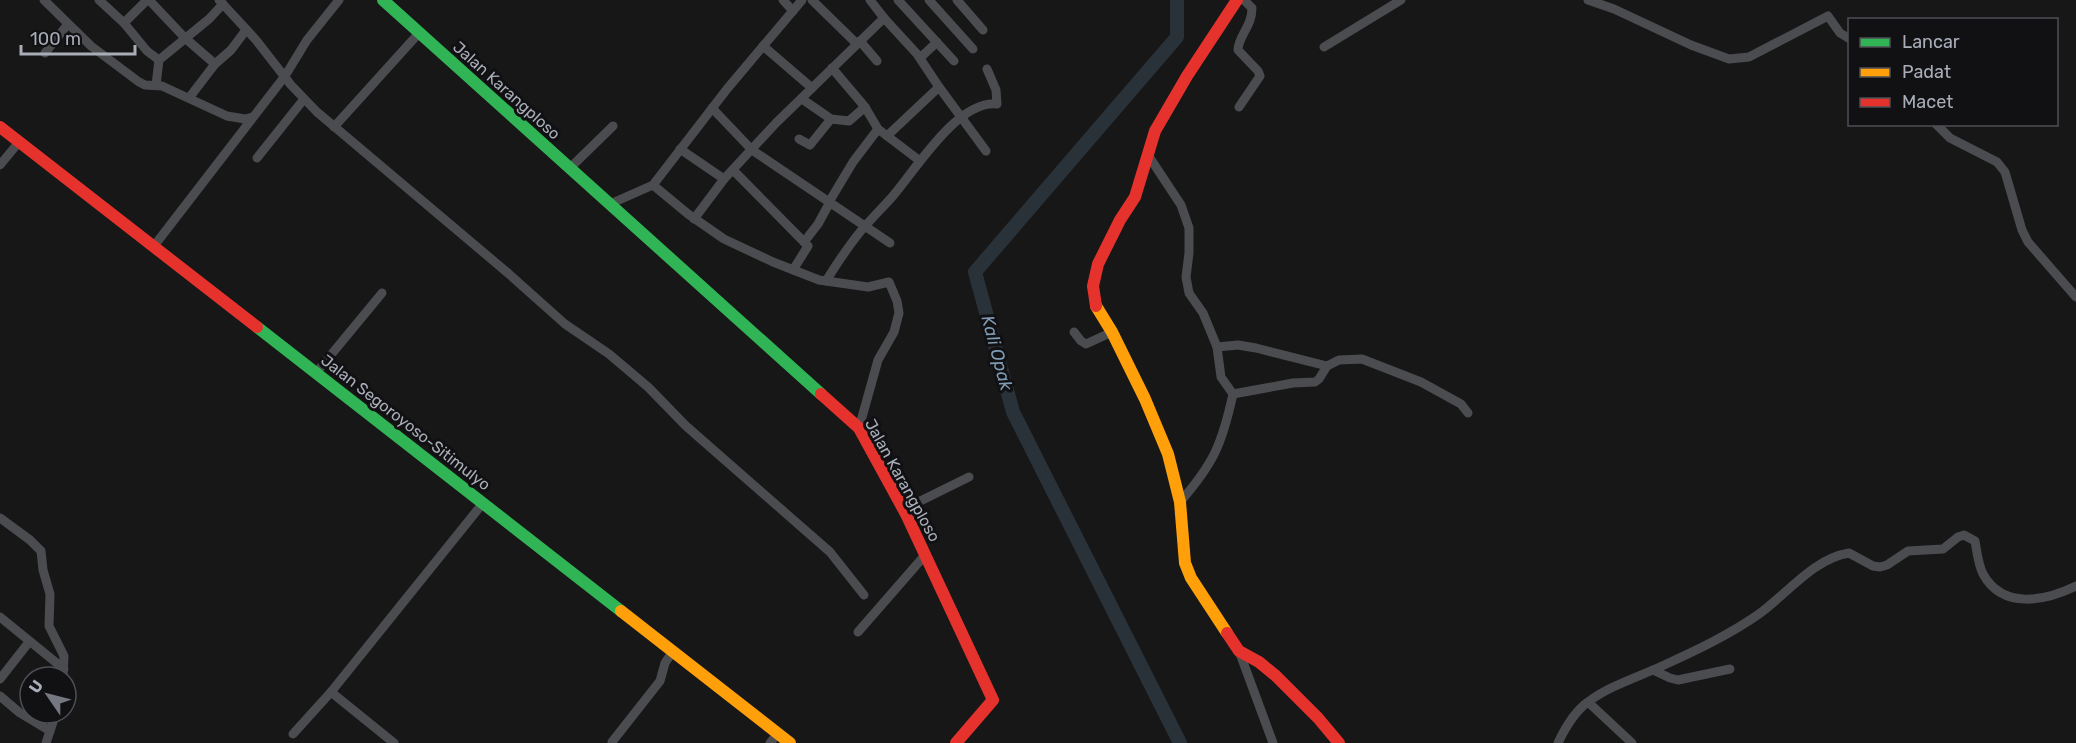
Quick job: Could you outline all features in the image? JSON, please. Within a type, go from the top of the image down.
[{"type":"street","points":[[99,0],[124,23],[147,51],[159,60]]},
{"type":"street","points":[[124,23],[149,0],[185,38],[214,64]]},
{"type":"street","points":[[154,246],[285,76],[308,40],[339,0]]},
{"type":"street","name":"Jalan Karangploso","points":[[383,0],[859,428],[904,509],[993,700],[956,743]]},
{"type":"street","points":[[783,0],[793,11]]},
{"type":"street","points":[[610,204],[653,185],[712,108],[802,0]]},
{"type":"street","points":[[812,0],[877,61]]},
{"type":"street","points":[[870,0],[920,58],[986,151]]},
{"type":"street","points":[[898,0],[954,60]]},
{"type":"street","points":[[929,0],[973,50]]},
{"type":"street","points":[[957,0],[983,30]]},
{"type":"street","points":[[1237,0],[1187,76],[1155,131],[1135,197],[1120,220],[1098,264],[1093,285],[1096,308],[1112,333],[1145,399],[1168,453],[1180,501],[1185,563],[1209,607],[1239,651],[1273,743]]},
{"type":"street","points":[[1239,107],[1260,76],[1238,50],[1252,16],[1251,8],[1245,0]]},
{"type":"street","points":[[1324,47],[1401,0]]},
{"type":"street","points":[[1588,0],[1729,59],[1749,57],[1828,16],[1840,33],[1848,38]]},
{"type":"street","points":[[50,2],[68,24],[91,46],[139,82],[145,85],[162,86],[227,116],[245,119],[253,117]]},
{"type":"street","points":[[156,85],[159,60],[209,19],[221,2],[304,99],[334,127],[565,324],[609,354],[648,387],[687,426],[830,552],[864,595]]},
{"type":"street","points":[[694,219],[724,179],[776,123],[884,18]]},
{"type":"street","points":[[45,53],[68,24]]},
{"type":"street","points":[[189,98],[214,64],[231,50],[246,30]]},
{"type":"street","points":[[334,127],[419,33]]},
{"type":"street","points":[[920,58],[937,42]]},
{"type":"street","points":[[764,46],[812,88]]},
{"type":"street","points":[[832,68],[864,106],[878,129],[920,161]]},
{"type":"street","points":[[826,281],[866,225],[893,196],[942,134],[961,118],[985,105],[997,104],[996,90],[987,69]]},
{"type":"street","points":[[887,136],[939,87]]},
{"type":"street","points":[[257,158],[304,99]]},
{"type":"street","points":[[802,99],[831,119],[849,121],[864,106]]},
{"type":"street","points":[[712,108],[752,150],[890,243]]},
{"type":"street","points":[[799,139],[810,145],[831,119]]},
{"type":"street","points":[[570,168],[613,126]]},
{"type":"street","points":[[1938,126],[1950,138],[1996,162],[2005,172],[2022,230],[2028,242],[2076,297]]},
{"type":"street","name":"Jalan Segoroyoso-Sitimulyo","points":[[0,127],[673,651],[774,738],[790,743]]},
{"type":"street","points":[[804,242],[818,224],[853,162],[878,129]]},
{"type":"street","points":[[0,165],[19,142]]},
{"type":"street","points":[[680,149],[724,179]]},
{"type":"street","points":[[1148,155],[1184,212],[1189,228],[1190,253],[1186,277],[1189,293],[1203,313],[1217,347],[1221,377],[1233,394],[1222,439],[1211,462],[1180,501]]},
{"type":"street","points":[[733,170],[808,246],[793,270]]},
{"type":"street","points":[[653,185],[694,219],[724,239],[793,270],[826,281],[868,287],[889,282],[899,313],[894,332],[878,360],[859,428]]},
{"type":"street","points":[[316,373],[382,293]]},
{"type":"street","points":[[1074,332],[1086,344],[1112,333]]},
{"type":"street","points":[[1217,347],[1239,345],[1328,366]]},
{"type":"street","points":[[1233,394],[1293,383],[1315,382],[1328,366],[1340,360],[1362,359],[1421,382],[1461,404],[1468,413]]},
{"type":"street","points":[[904,509],[969,477]]},
{"type":"street","points":[[293,734],[331,692],[483,503]]},
{"type":"street","points":[[2,523],[30,540],[41,551],[43,570],[50,594],[49,626],[63,656],[63,665]]},
{"type":"street","points":[[1558,743],[1565,729],[1587,702],[1696,651],[1758,614],[1822,563],[1842,554],[1849,553],[1873,566],[1880,567],[1908,551],[1943,549],[1958,537],[1966,536],[1975,541],[1984,576],[2008,597],[2023,600],[2053,596],[2076,586]]},
{"type":"street","points":[[858,632],[926,554]]},
{"type":"street","points":[[0,617],[54,665]]},
{"type":"street","points":[[0,679],[28,642]]},
{"type":"street","points":[[612,742],[660,681],[665,663],[673,651]]},
{"type":"street","points":[[1239,651],[1259,662],[1276,676],[1318,718],[1339,743]]},
{"type":"street","points":[[1653,670],[1678,680],[1731,669]]},
{"type":"street","points":[[331,692],[394,743]]},
{"type":"street","points":[[0,696],[20,713],[50,731]]},
{"type":"street","points":[[1587,702],[1632,743]]},
{"type":"street","points":[[46,743],[52,725]]},
{"type":"waterway","name":"Kali Opak","points":[[1177,0],[1177,37],[975,272],[1013,412],[1180,743]]},
{"type":"traffic: fast","points":[[383,0],[821,394]]},
{"type":"traffic: fast","points":[[257,327],[621,611]]},
{"type":"traffic: slow","points":[[1096,306],[1112,332],[1145,399],[1168,454],[1180,502],[1185,563],[1191,578],[1227,633]]},
{"type":"traffic: slow","points":[[621,611],[790,743]]},
{"type":"traffic: jam","points":[[1096,306],[1093,286],[1098,264],[1120,220],[1135,197],[1155,131],[1187,76],[1237,0]]},
{"type":"traffic: jam","points":[[0,127],[257,327]]},
{"type":"traffic: jam","points":[[821,394],[859,428],[906,514],[993,700],[956,743]]},
{"type":"traffic: jam","points":[[1227,633],[1239,651],[1259,662],[1276,676],[1318,718],[1339,743]]}]
